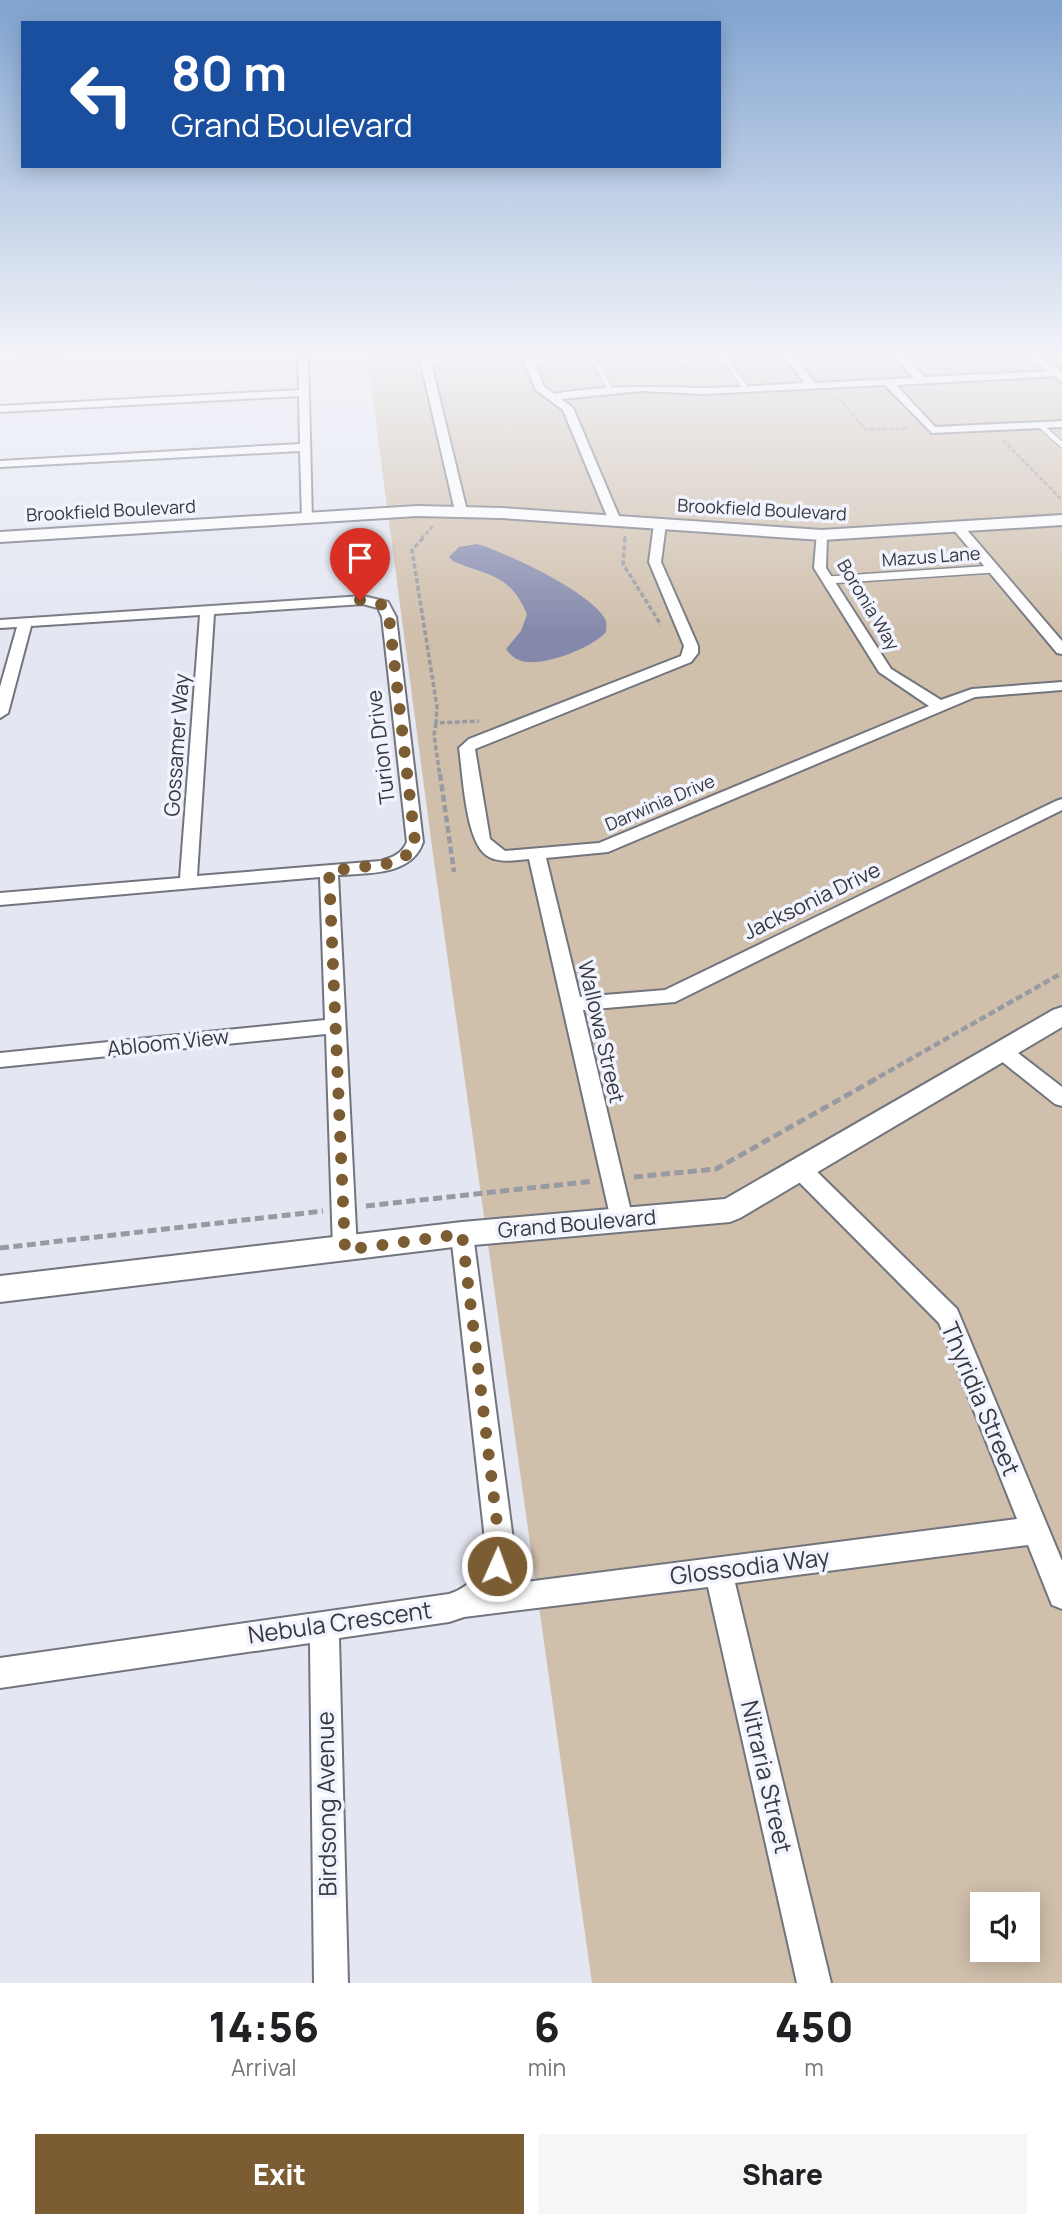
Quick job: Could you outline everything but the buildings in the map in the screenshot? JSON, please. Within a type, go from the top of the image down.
[{"type":"street","points":[[0,464],[295,448]]},
{"type":"street","points":[[305,448],[308,518]]},
{"type":"street","points":[[446,448],[461,511]]},
{"type":"street","points":[[587,448],[622,522]]},
{"type":"street","name":"Brookfield Boulevard","points":[[0,537],[433,511],[821,535],[1062,520]]},
{"type":"street","name":"Darwinia Drive","points":[[660,524],[655,562],[691,646],[691,653],[686,659],[474,742],[467,748],[482,840],[493,852],[504,856],[537,855],[602,848],[972,693],[1062,686]]},
{"type":"street","points":[[957,526],[1062,650]]},
{"type":"street","name":"Boronia Way","points":[[821,535],[820,568],[886,672],[940,706]]},
{"type":"street","name":"Turion Drive","points":[[0,624],[363,600],[383,605],[387,609],[415,842],[413,851],[393,863],[329,871],[0,899]]},
{"type":"street","name":"Gossamer Way","points":[[188,883],[207,611]]},
{"type":"street","points":[[0,713],[24,623]]},
{"type":"street","name":"Jacksonia Drive","points":[[572,1004],[668,997],[1062,804]]},
{"type":"street","name":"Wallowa Street","points":[[537,855],[622,1220]]},
{"type":"street","points":[[329,871],[345,1250]]},
{"type":"street","name":"Grand Boulevard","points":[[0,1289],[462,1234],[730,1210],[1062,1016]]},
{"type":"street","name":"Abloom View","points":[[0,1060],[335,1026]]},
{"type":"street","points":[[1002,1051],[1062,1098]]},
{"type":"street","name":"Thyridia Street","points":[[800,1169],[948,1316],[1062,1595]]},
{"type":"street","points":[[462,1234],[499,1540],[499,1557],[491,1579],[485,1588],[466,1604]]},
{"type":"street","name":"Glossodia Way","points":[[466,1604],[1035,1530]]},
{"type":"street","name":"Nitraria Street","points":[[718,1571],[814,1983]]},
{"type":"street","name":"Nebula Crescent","points":[[0,1673],[466,1604]]},
{"type":"street","name":"Birdsong Avenue","points":[[324,1625],[331,1983]]},
{"type":"lane","name":"Mazus Lane","points":[[828,580],[994,569]]},
{"type":"path","points":[[1010,448],[1062,500]]},
{"type":"path","points":[[433,511],[433,527],[412,550],[438,707],[434,735],[454,872]]},
{"type":"path","points":[[622,522],[623,564],[663,628]]},
{"type":"path","points":[[436,723],[459,724],[489,717]]},
{"type":"path","points":[[0,1248],[343,1208],[716,1169],[1062,973]]},
{"type":"shaded area","points":[[379,448],[1062,448],[1062,1983],[592,1983],[433,854]]},
{"type":"water","points":[[477,544],[527,565],[568,587],[598,610],[606,621],[606,632],[578,650],[552,659],[528,662],[515,658],[506,649],[521,631],[527,614],[520,601],[505,583],[497,578],[449,557],[459,547]]},
{"type":"route","points":[[360,600],[383,605],[389,617],[415,842],[413,851],[404,859],[393,863],[329,871],[345,1250],[462,1234],[499,1540],[497,1566]]}]
